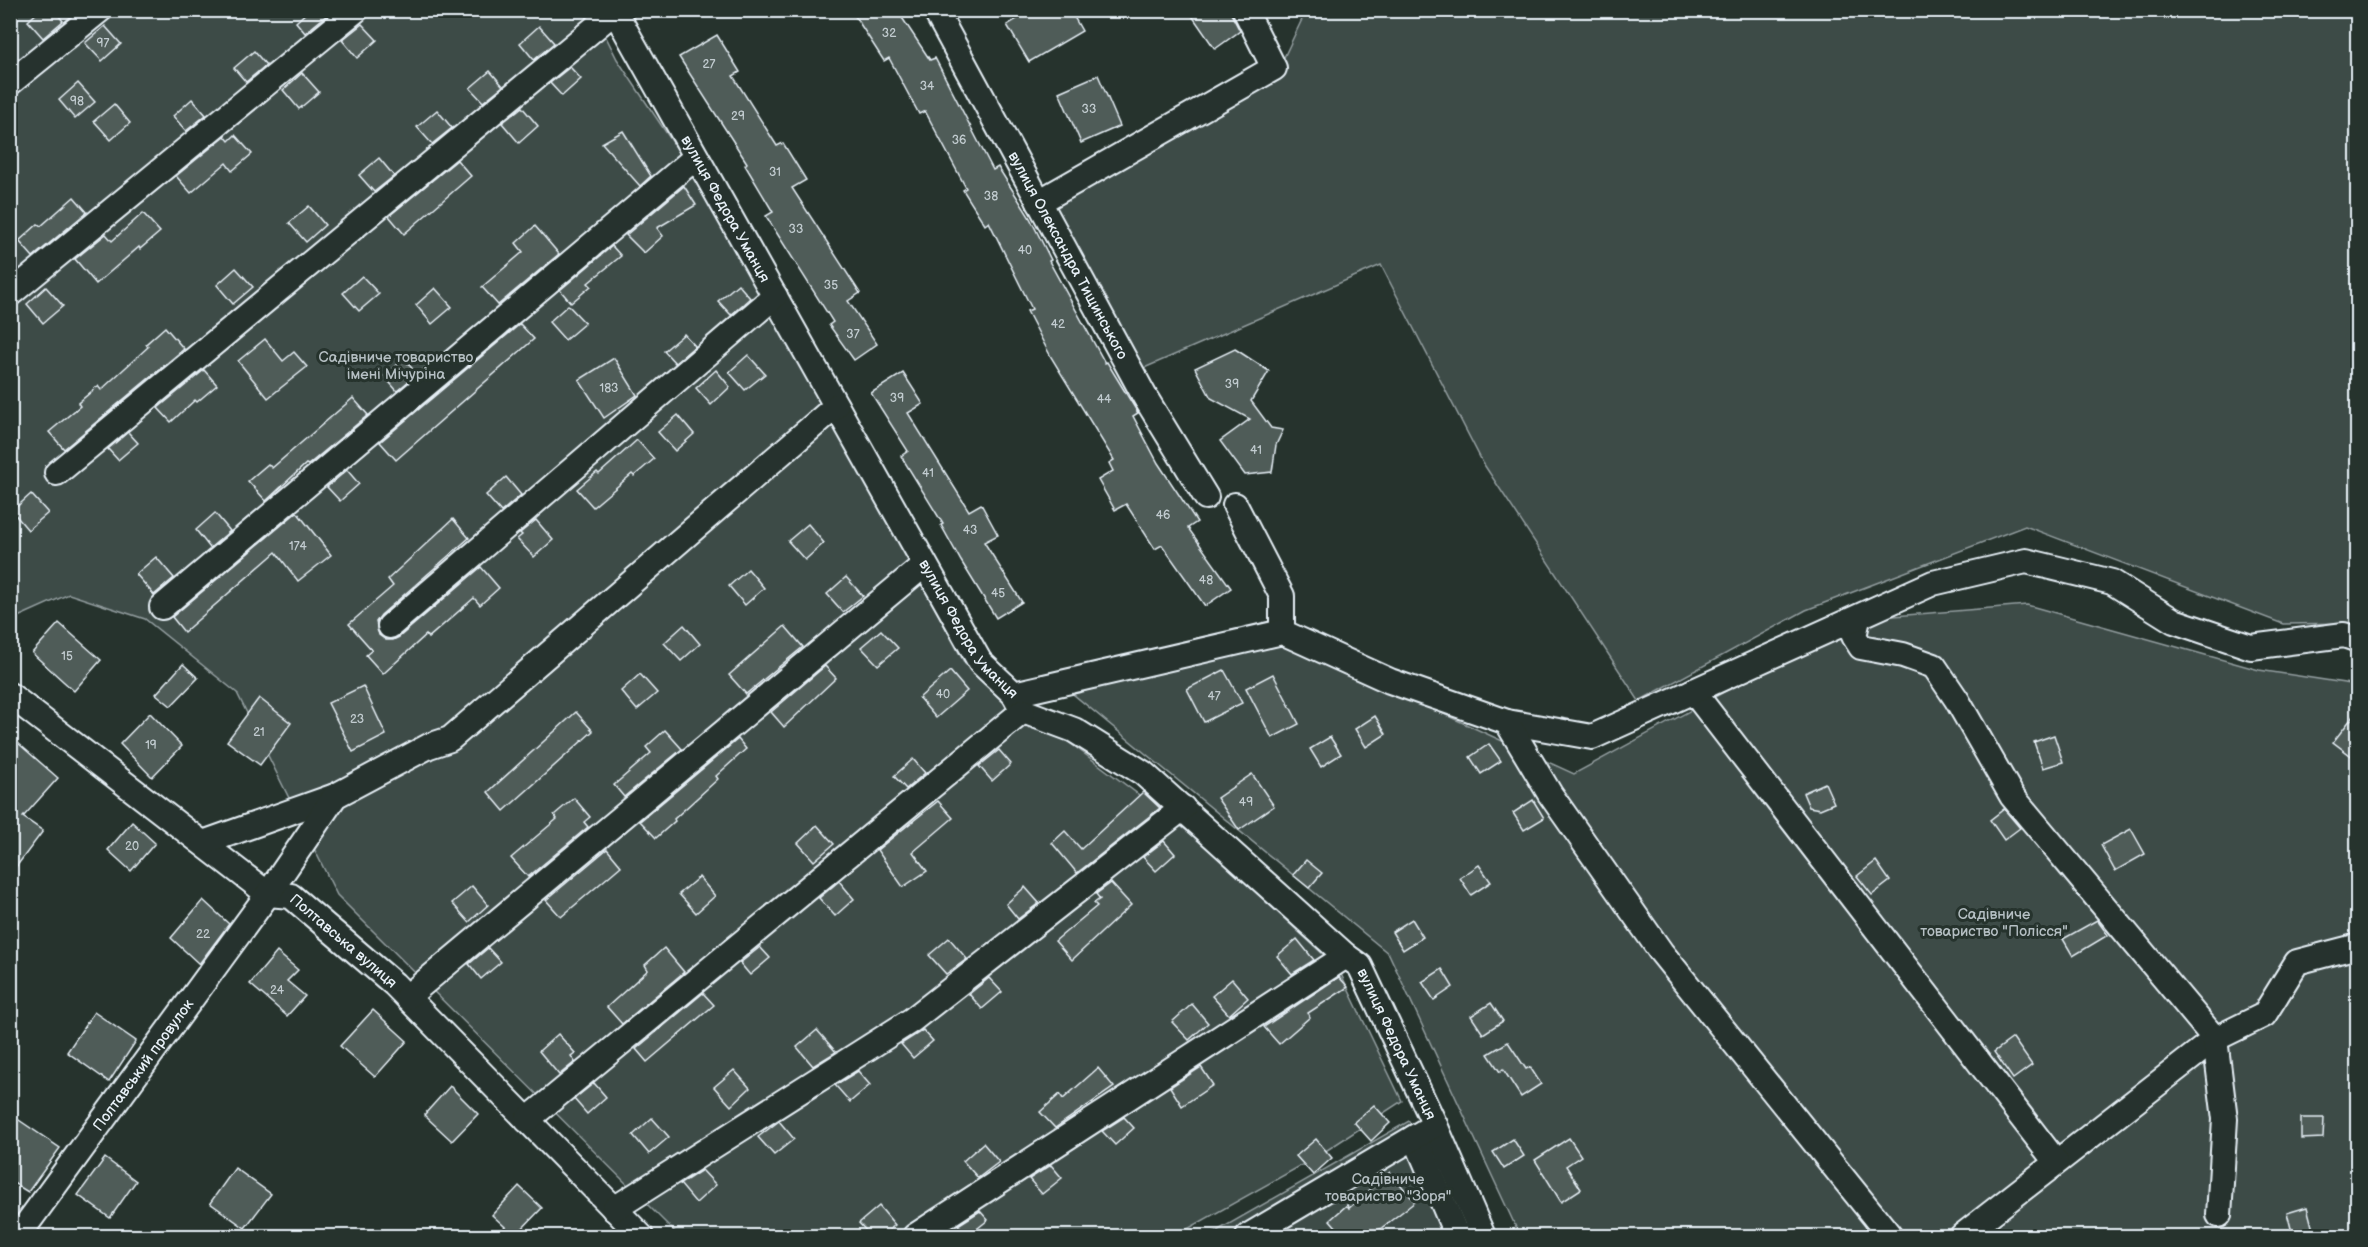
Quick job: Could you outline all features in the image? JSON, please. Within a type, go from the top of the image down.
[{"type":"street","points":[[10,83],[100,10]]},
{"type":"street","points":[[10,294],[356,10]]},
{"type":"street","name":"вулиця Олександра Тищинського","points":[[935,10],[1145,396],[1206,497]]},
{"type":"street","points":[[1039,202],[1274,68],[1245,10]]},
{"type":"street","points":[[57,473],[614,11]]},
{"type":"street","name":"вулиця Федора Уманця","points":[[614,11],[980,662],[1018,702],[1074,730],[1143,773],[1346,956],[1360,966],[1425,1131],[1482,1236]]},
{"type":"street","points":[[162,607],[696,157]]},
{"type":"street","points":[[390,626],[775,296]]},
{"type":"street","points":[[203,843],[335,796],[429,746],[450,739],[837,406]]},
{"type":"street","points":[[1235,505],[1282,596],[1282,632]]},
{"type":"street","points":[[527,1120],[1018,702],[1282,632],[1390,681],[1507,722],[1592,737],[1858,619],[1933,583],[2026,561],[2112,582],[2174,621],[2251,647],[2344,635],[2358,640]]},
{"type":"street","points":[[407,997],[924,565]]},
{"type":"street","points":[[1858,619],[1854,636],[1861,647],[1903,655],[1934,666],[1957,700],[2012,796],[2215,1039],[2225,1119],[2219,1215]]},
{"type":"street","points":[[1693,691],[2056,1162]]},
{"type":"street","name":"Полтавська вулиця","points":[[10,695],[268,894],[291,896],[407,997],[641,1236]]},
{"type":"street","points":[[1507,722],[1550,794],[1661,952],[1890,1236]]},
{"type":"street","name":"Полтавський провулок","points":[[18,1236],[268,894],[335,796]]},
{"type":"street","points":[[614,1209],[912,1020],[1183,808]]},
{"type":"street","points":[[1962,1236],[2215,1039],[2264,1015],[2297,962],[2358,946]]},
{"type":"street","points":[[915,1236],[1346,956]]},
{"type":"street","points":[[1248,1236],[1425,1131],[1457,1236]]},
{"type":"green space","name":"Садівниче товариство імені Мічуріна","points":[[10,11],[593,11],[617,59],[728,225],[965,664],[1199,840],[1338,968],[1402,1101],[1318,1156],[1175,1236],[679,1236],[337,895],[237,693],[145,619],[69,594],[11,620]]},
{"type":"green space","points":[[1306,11],[2357,11],[2357,623],[2283,624],[2025,526],[1806,610],[1639,701],[1483,463],[1381,265],[1135,372],[1045,201],[1278,70]]},
{"type":"green space","name":"Садівниче товариство \"Полісся\"","points":[[2027,605],[2259,670],[2357,685],[2357,1236],[1520,1236],[1389,954],[1073,694],[1281,639],[1574,774],[1858,619]]},
{"type":"green space","name":"Садівниче товариство \"Зоря\"","points":[[1409,1121],[1462,1236],[1208,1236]]},
{"type":"building","points":[[40,10],[54,10],[63,21],[43,38],[28,21]]},
{"type":"building","points":[[309,10],[333,10],[305,33],[296,22]]},
{"type":"building","points":[[851,10],[897,10],[930,60],[935,58],[993,170],[998,167],[1030,218],[1051,260],[1049,261],[1105,363],[1107,362],[1138,413],[1133,416],[1158,463],[1197,522],[1188,528],[1231,588],[1205,606],[1162,545],[1155,549],[1126,504],[1115,510],[1098,480],[1113,471],[1109,463],[1114,460],[1051,357],[1027,311],[1032,309],[989,222],[985,225],[963,190],[966,188],[925,111],[919,114],[889,58],[884,61]]},
{"type":"building","points":[[1032,10],[1070,10],[1082,31],[1029,62],[1007,25]]},
{"type":"building","points":[[1188,10],[1229,10],[1240,31],[1215,49]]},
{"type":"building","points":[[362,24],[377,40],[357,58],[342,40]]},
{"type":"building","points":[[105,26],[121,44],[102,61],[85,43]]},
{"type":"building","points":[[539,26],[554,43],[534,60],[520,43]]},
{"type":"building","points":[[717,35],[740,72],[733,76],[777,146],[783,143],[806,180],[792,188],[860,293],[848,301],[877,344],[854,360],[829,325],[833,322],[766,216],[773,212],[745,165],[747,163],[679,57]]},
{"type":"building","points":[[254,51],[266,65],[246,82],[234,68]]},
{"type":"building","points":[[570,67],[581,79],[562,96],[550,83]]},
{"type":"building","points":[[490,71],[503,86],[483,102],[470,88]]},
{"type":"building","points":[[302,73],[319,92],[299,109],[283,90]]},
{"type":"building","points":[[1098,75],[1120,126],[1081,143],[1059,92]]},
{"type":"building","points":[[78,83],[95,102],[75,119],[59,100]]},
{"type":"building","points":[[192,99],[206,115],[186,131],[173,116]]},
{"type":"building","points":[[114,104],[130,123],[111,140],[94,121]]},
{"type":"building","points":[[522,107],[538,126],[519,143],[502,123]]},
{"type":"building","points":[[437,110],[452,128],[432,144],[417,127]]},
{"type":"building","points":[[623,131],[651,176],[640,186],[602,143]]},
{"type":"building","points":[[235,135],[252,154],[232,171],[226,163],[191,193],[176,176],[225,136],[229,141]]},
{"type":"building","points":[[379,158],[394,176],[374,192],[359,175]]},
{"type":"building","points":[[457,160],[471,176],[404,234],[389,216]]},
{"type":"building","points":[[684,186],[696,205],[657,228],[663,236],[644,253],[626,235]]},
{"type":"building","points":[[74,197],[87,212],[33,257],[19,241],[38,224],[41,226]]},
{"type":"building","points":[[309,206],[325,225],[306,242],[289,223]]},
{"type":"building","points":[[143,213],[160,232],[96,284],[75,259],[106,234],[112,241]]},
{"type":"building","points":[[535,226],[559,254],[498,305],[482,287],[523,252],[516,243]]},
{"type":"building","points":[[612,246],[621,256],[588,283],[591,286],[571,303],[560,290]]},
{"type":"building","points":[[236,268],[253,287],[233,304],[217,285]]},
{"type":"building","points":[[362,276],[379,294],[359,311],[343,293]]},
{"type":"building","points":[[738,284],[750,298],[731,315],[718,301]]},
{"type":"building","points":[[46,287],[63,306],[43,323],[27,304]]},
{"type":"building","points":[[435,288],[452,307],[432,324],[416,305]]},
{"type":"building","points":[[568,305],[585,323],[565,340],[549,322]]},
{"type":"building","points":[[520,324],[534,339],[396,460],[380,442]]},
{"type":"building","points":[[165,327],[184,349],[64,449],[49,432],[80,406],[78,403],[98,386],[101,390],[148,347],[146,344]]},
{"type":"building","points":[[684,334],[695,346],[675,363],[664,351]]},
{"type":"building","points":[[265,339],[283,361],[294,352],[307,367],[268,398],[238,361]]},
{"type":"building","points":[[1235,349],[1269,371],[1251,401],[1271,428],[1283,430],[1276,445],[1272,472],[1245,475],[1220,441],[1250,419],[1211,398],[1195,368]]},
{"type":"building","points":[[748,355],[765,374],[745,390],[729,372]]},
{"type":"building","points":[[614,358],[637,395],[604,418],[579,380]]},
{"type":"building","points":[[404,359],[417,374],[397,391],[384,376]]},
{"type":"building","points":[[204,370],[217,385],[197,402],[195,400],[171,422],[158,408]]},
{"type":"building","points":[[716,370],[730,387],[711,405],[696,388]]},
{"type":"building","points":[[903,373],[923,404],[908,413],[969,511],[981,504],[998,535],[984,542],[1022,602],[996,618],[961,561],[941,525],[943,524],[901,456],[908,451],[871,393]]},
{"type":"building","points":[[353,398],[368,415],[308,465],[306,464],[266,501],[248,481],[268,464],[272,468]]},
{"type":"building","points":[[678,415],[694,434],[675,451],[658,432]]},
{"type":"building","points":[[128,432],[138,443],[118,460],[108,449]]},
{"type":"building","points":[[637,440],[654,459],[634,476],[632,474],[593,507],[577,489],[597,472],[599,474]]},
{"type":"building","points":[[347,470],[359,484],[340,501],[327,487]]},
{"type":"building","points":[[506,477],[521,495],[501,512],[486,495]]},
{"type":"building","points":[[31,494],[48,513],[28,530],[12,511]]},
{"type":"building","points":[[297,512],[331,555],[298,581],[276,552],[184,632],[172,617]]},
{"type":"building","points":[[215,513],[230,531],[210,548],[196,530]]},
{"type":"building","points":[[453,519],[469,538],[381,615],[376,622],[379,635],[386,640],[399,637],[481,567],[499,588],[480,605],[474,598],[428,638],[426,635],[383,674],[366,655],[372,650],[349,624],[393,586],[388,579]]},
{"type":"building","points":[[536,520],[553,540],[534,557],[517,539],[522,535],[520,533]]},
{"type":"building","points":[[808,524],[824,543],[805,560],[788,541]]},
{"type":"building","points":[[156,557],[174,578],[154,595],[136,574]]},
{"type":"building","points":[[748,569],[764,588],[745,605],[729,586]]},
{"type":"building","points":[[846,577],[863,596],[843,612],[827,594]]},
{"type":"building","points":[[59,623],[101,660],[74,691],[32,653]]},
{"type":"building","points":[[684,625],[700,644],[681,661],[664,643]]},
{"type":"building","points":[[785,626],[803,647],[746,694],[729,675]]},
{"type":"building","points":[[881,630],[898,648],[878,665],[861,647]]},
{"type":"building","points":[[183,664],[198,678],[171,706],[156,694]]},
{"type":"building","points":[[825,666],[836,678],[784,727],[771,712]]},
{"type":"building","points":[[1224,670],[1242,703],[1204,722],[1187,689]]},
{"type":"building","points":[[950,671],[967,691],[936,718],[919,698]]},
{"type":"building","points":[[640,674],[657,693],[637,710],[621,691]]},
{"type":"building","points":[[1273,674],[1299,724],[1272,738],[1246,688]]},
{"type":"building","points":[[363,686],[386,735],[353,752],[328,703]]},
{"type":"building","points":[[259,698],[291,723],[260,765],[227,741]]},
{"type":"building","points":[[2358,710],[2358,761],[2333,742]]},
{"type":"building","points":[[576,712],[593,731],[504,811],[488,792]]},
{"type":"building","points":[[150,713],[182,746],[152,777],[120,744]]},
{"type":"building","points":[[1375,716],[1386,734],[1366,747],[1355,729]]},
{"type":"building","points":[[665,730],[682,749],[624,797],[614,785],[651,753],[646,747]]},
{"type":"building","points":[[2054,735],[2063,762],[2043,768],[2034,742]]},
{"type":"building","points":[[10,736],[58,778],[23,817],[43,831],[10,875]]},
{"type":"building","points":[[1330,737],[1341,754],[1321,767],[1310,749]]},
{"type":"building","points":[[738,739],[746,749],[716,776],[718,779],[656,838],[640,821]]},
{"type":"building","points":[[1489,744],[1501,761],[1481,774],[1470,757]]},
{"type":"building","points":[[999,750],[1011,764],[992,781],[979,766]]},
{"type":"building","points":[[913,759],[925,773],[906,789],[894,776]]},
{"type":"building","points":[[1252,774],[1274,806],[1239,830],[1217,798]]},
{"type":"building","points":[[1825,783],[1834,803],[1820,809],[1809,807],[1803,793]]},
{"type":"building","points":[[1143,792],[1160,808],[1077,873],[1052,843],[1065,831],[1081,849]]},
{"type":"building","points":[[574,798],[590,817],[584,822],[588,827],[528,877],[511,858],[557,819],[554,815]]},
{"type":"building","points":[[1533,800],[1544,818],[1524,830],[1513,813]]},
{"type":"building","points":[[938,801],[953,818],[913,852],[927,871],[903,887],[877,850]]},
{"type":"building","points":[[2004,809],[2020,828],[2004,840],[1990,820]]},
{"type":"building","points":[[132,822],[155,843],[131,871],[108,850]]},
{"type":"building","points":[[817,825],[834,844],[814,861],[798,843]]},
{"type":"building","points":[[2131,829],[2145,854],[2115,871],[2101,845]]},
{"type":"building","points":[[1164,841],[1175,854],[1156,871],[1143,857]]},
{"type":"building","points":[[607,849],[621,866],[561,917],[546,900]]},
{"type":"building","points":[[1306,860],[1322,873],[1309,888],[1293,875]]},
{"type":"building","points":[[1876,861],[1890,881],[1872,895],[1857,876]]},
{"type":"building","points":[[1479,865],[1491,882],[1471,895],[1460,878]]},
{"type":"building","points":[[699,877],[715,896],[696,913],[679,894]]},
{"type":"building","points":[[839,881],[854,899],[835,916],[819,898]]},
{"type":"building","points":[[1111,883],[1131,905],[1072,960],[1055,941],[1097,906],[1094,903],[1100,899],[1096,894]]},
{"type":"building","points":[[472,886],[488,905],[469,922],[452,903]]},
{"type":"building","points":[[1025,887],[1039,903],[1018,919],[1006,904]]},
{"type":"building","points":[[203,900],[229,924],[199,964],[171,938]]},
{"type":"building","points":[[1412,919],[1423,937],[1403,950],[1392,932]]},
{"type":"building","points":[[2097,920],[2108,935],[2073,956],[2063,939]]},
{"type":"building","points":[[949,938],[967,959],[946,974],[929,955]]},
{"type":"building","points":[[1297,939],[1314,960],[1292,974],[1277,956]]},
{"type":"building","points":[[760,947],[770,958],[750,975],[740,963]]},
{"type":"building","points":[[488,948],[501,962],[481,979],[469,964]]},
{"type":"building","points":[[664,948],[684,972],[622,1024],[607,1007],[648,970],[645,965]]},
{"type":"building","points":[[277,952],[298,970],[287,981],[305,996],[287,1016],[250,984]]},
{"type":"building","points":[[1442,969],[1453,987],[1434,1000],[1422,982]]},
{"type":"building","points":[[1339,977],[1348,987],[1308,1013],[1310,1017],[1279,1044],[1264,1027]]},
{"type":"building","points":[[989,978],[1002,992],[982,1009],[969,994]]},
{"type":"building","points":[[1232,979],[1248,998],[1229,1015],[1212,996]]},
{"type":"building","points":[[703,993],[714,1005],[647,1062],[636,1049]]},
{"type":"building","points":[[1491,1003],[1503,1021],[1483,1034],[1471,1016]]},
{"type":"building","points":[[1192,1004],[1208,1023],[1189,1040],[1172,1022]]},
{"type":"building","points":[[373,1010],[407,1041],[375,1077],[340,1046]]},
{"type":"building","points":[[94,1012],[136,1041],[109,1082],[67,1052]]},
{"type":"building","points":[[817,1030],[836,1052],[813,1066],[797,1047]]},
{"type":"building","points":[[923,1030],[933,1041],[913,1058],[901,1044]]},
{"type":"building","points":[[558,1034],[575,1053],[571,1056],[575,1062],[559,1075],[539,1051]]},
{"type":"building","points":[[2013,1038],[2032,1065],[2013,1079],[1994,1052]]},
{"type":"building","points":[[1508,1042],[1526,1069],[1530,1067],[1541,1084],[1521,1097],[1503,1069],[1500,1072],[1488,1054]]},
{"type":"building","points":[[1201,1067],[1213,1085],[1182,1106],[1170,1087]]},
{"type":"building","points":[[1098,1068],[1114,1087],[1055,1128],[1040,1112],[1060,1094],[1063,1099]]},
{"type":"building","points":[[734,1070],[750,1088],[731,1106],[714,1087]]},
{"type":"building","points":[[858,1071],[870,1085],[850,1102],[835,1085]]},
{"type":"building","points":[[594,1083],[606,1097],[587,1114],[574,1099]]},
{"type":"building","points":[[450,1086],[478,1114],[452,1141],[424,1115]]},
{"type":"building","points":[[1374,1105],[1390,1123],[1371,1141],[1354,1122]]},
{"type":"building","points":[[10,1114],[60,1148],[28,1192],[10,1181]]},
{"type":"building","points":[[1124,1117],[1134,1128],[1115,1145],[1102,1131]]},
{"type":"building","points":[[652,1118],[669,1137],[649,1154],[633,1135]]},
{"type":"building","points":[[2301,1118],[2324,1118],[2323,1138],[2301,1139]]},
{"type":"building","points":[[779,1121],[794,1139],[774,1155],[758,1137]]},
{"type":"building","points":[[1569,1138],[1581,1156],[1566,1166],[1581,1189],[1561,1202],[1535,1160]]},
{"type":"building","points":[[1316,1139],[1332,1158],[1313,1175],[1296,1156]]},
{"type":"building","points":[[1513,1139],[1524,1156],[1504,1169],[1493,1152]]},
{"type":"building","points":[[983,1143],[999,1162],[978,1178],[963,1161]]},
{"type":"building","points":[[105,1158],[136,1181],[110,1218],[78,1195]]},
{"type":"building","points":[[1051,1165],[1062,1178],[1042,1194],[1029,1179]]},
{"type":"building","points":[[235,1168],[271,1194],[245,1228],[210,1203]]},
{"type":"building","points":[[702,1170],[716,1185],[696,1203],[680,1184]]},
{"type":"building","points":[[1390,1172],[1415,1202],[1371,1236],[1344,1236],[1330,1220],[1347,1205],[1349,1208]]},
{"type":"building","points":[[519,1186],[542,1208],[515,1236],[492,1215]]},
{"type":"building","points":[[879,1206],[895,1225],[882,1236],[871,1236],[859,1223]]},
{"type":"building","points":[[2307,1207],[2313,1230],[2293,1236],[2287,1213]]},
{"type":"building","points":[[980,1211],[988,1220],[968,1236],[958,1225]]}]
